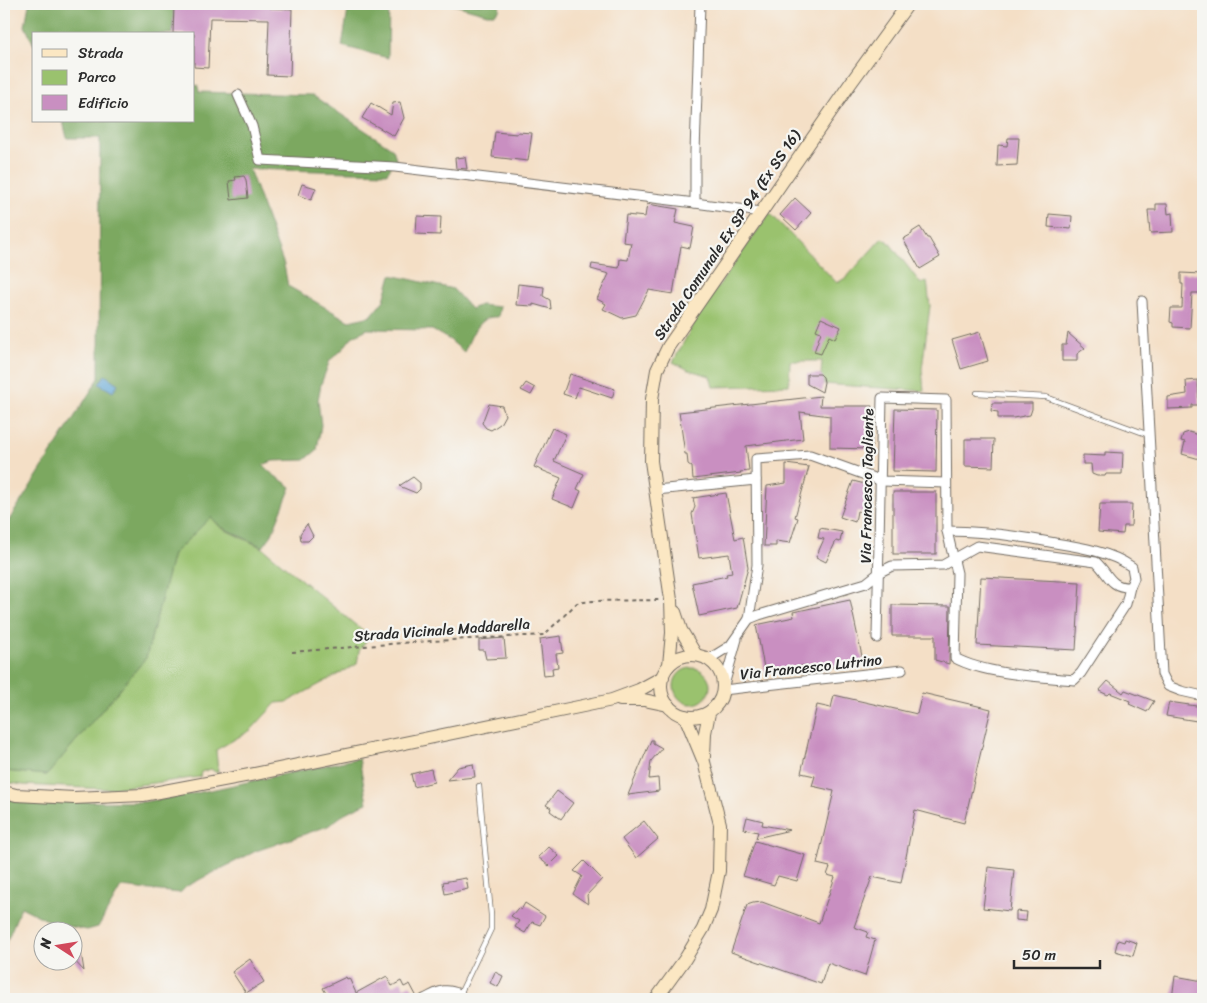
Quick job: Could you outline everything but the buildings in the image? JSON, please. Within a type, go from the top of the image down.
[{"type":"main road","name":"Strada Comunale Ex SP 94 (Ex SS 16)","points":[[666,671],[672,633],[671,600],[651,461],[652,399],[658,370],[668,347],[908,4]]},
{"type":"main road","name":"Strada Comunale Ex SP 94 (Ex SS 16)","points":[[671,600],[681,630],[696,655]]},
{"type":"main road","points":[[4,792],[16,795],[74,798],[143,795],[255,774],[612,700],[638,690],[666,671],[677,659],[686,655],[696,655],[709,659],[717,666],[722,675],[724,688],[716,707],[709,713],[701,716],[685,716],[672,710],[663,696],[661,686],[666,671]]},
{"type":"main road","points":[[612,700],[644,700],[668,705]]},
{"type":"main road","points":[[704,762],[705,733],[709,713]]},
{"type":"main road","points":[[656,999],[685,959],[703,929],[711,910],[719,871],[720,824],[704,762],[685,716]]},
{"type":"street","points":[[695,203],[695,142],[700,4]]},
{"type":"street","points":[[238,96],[252,126],[260,160],[395,167],[761,212]]},
{"type":"street","points":[[1142,301],[1162,674],[1168,686],[1181,692],[1203,696]]},
{"type":"street","name":"Via Francesco Tagliente","points":[[877,638],[882,481],[882,398],[946,400],[946,483]]},
{"type":"street","points":[[749,619],[757,565],[756,459],[810,455],[882,481],[946,483],[947,531],[957,573],[955,658],[964,663],[1009,673],[1074,680],[1082,673],[1126,604],[1134,578],[1132,567],[1124,561],[1090,550],[1028,538],[977,531],[947,531]]},
{"type":"street","points":[[656,490],[756,480]]},
{"type":"street","points":[[709,659],[730,646],[749,619],[759,614],[866,583],[880,572],[892,566],[943,565],[977,546],[1096,562],[1106,572],[1111,582],[1122,587],[1130,587]]},
{"type":"street","points":[[724,688],[739,631]]},
{"type":"street","name":"Via Francesco Lutrino","points":[[724,688],[902,670]]},
{"type":"street","points":[[424,999],[442,990],[450,990],[459,997]]},
{"type":"lane","points":[[977,393],[1046,398],[1150,435]]},
{"type":"lane","points":[[459,997],[491,929],[479,786]]},
{"type":"path","name":"Strada Vicinale Maddarella","points":[[292,652],[414,642],[544,635],[577,604],[593,600],[671,600]]},
{"type":"green space","points":[[29,4],[174,4],[173,32],[32,32],[32,41],[25,26]]},
{"type":"green space","points":[[349,4],[389,4],[388,58],[342,46]]},
{"type":"green space","points":[[451,4],[500,4],[499,10],[494,14],[487,14]]},
{"type":"green space","points":[[198,85],[199,92],[312,95],[393,149],[396,159],[387,173],[249,169],[284,265],[288,286],[349,321],[371,316],[384,300],[391,275],[453,289],[471,309],[480,305],[500,307],[498,317],[485,319],[480,323],[464,352],[450,340],[432,330],[367,329],[352,337],[341,351],[330,360],[321,384],[318,400],[321,425],[317,450],[305,460],[273,461],[263,465],[291,487],[271,536],[263,547],[221,527],[211,517],[173,554],[146,658],[47,775],[4,771],[4,528],[99,378],[100,138],[67,138],[63,122],[195,122],[195,86]]},
{"type":"green space","points":[[770,213],[837,283],[847,277],[882,238],[888,241],[921,284],[927,281],[930,306],[922,369],[924,391],[823,384],[821,375],[822,361],[790,361],[789,385],[713,387],[710,376],[689,370],[673,362],[700,312]]},
{"type":"green space","points":[[211,517],[221,528],[263,548],[364,632],[368,638],[359,651],[357,664],[287,702],[276,703],[251,730],[216,750],[218,772],[211,769],[201,772],[200,777],[108,789],[23,785],[4,782],[4,771],[47,775],[146,658],[173,554]]},
{"type":"green space","points":[[692,668],[705,673],[710,686],[705,699],[692,704],[679,699],[674,686],[679,673]]},
{"type":"green space","points":[[359,758],[367,803],[347,812],[328,826],[256,851],[187,886],[180,893],[121,887],[98,927],[87,930],[82,929],[82,920],[47,920],[21,907],[4,948],[4,798],[27,801],[143,802],[192,794]]},
{"type":"water","points":[[105,375],[118,384],[113,392],[99,384]]}]
